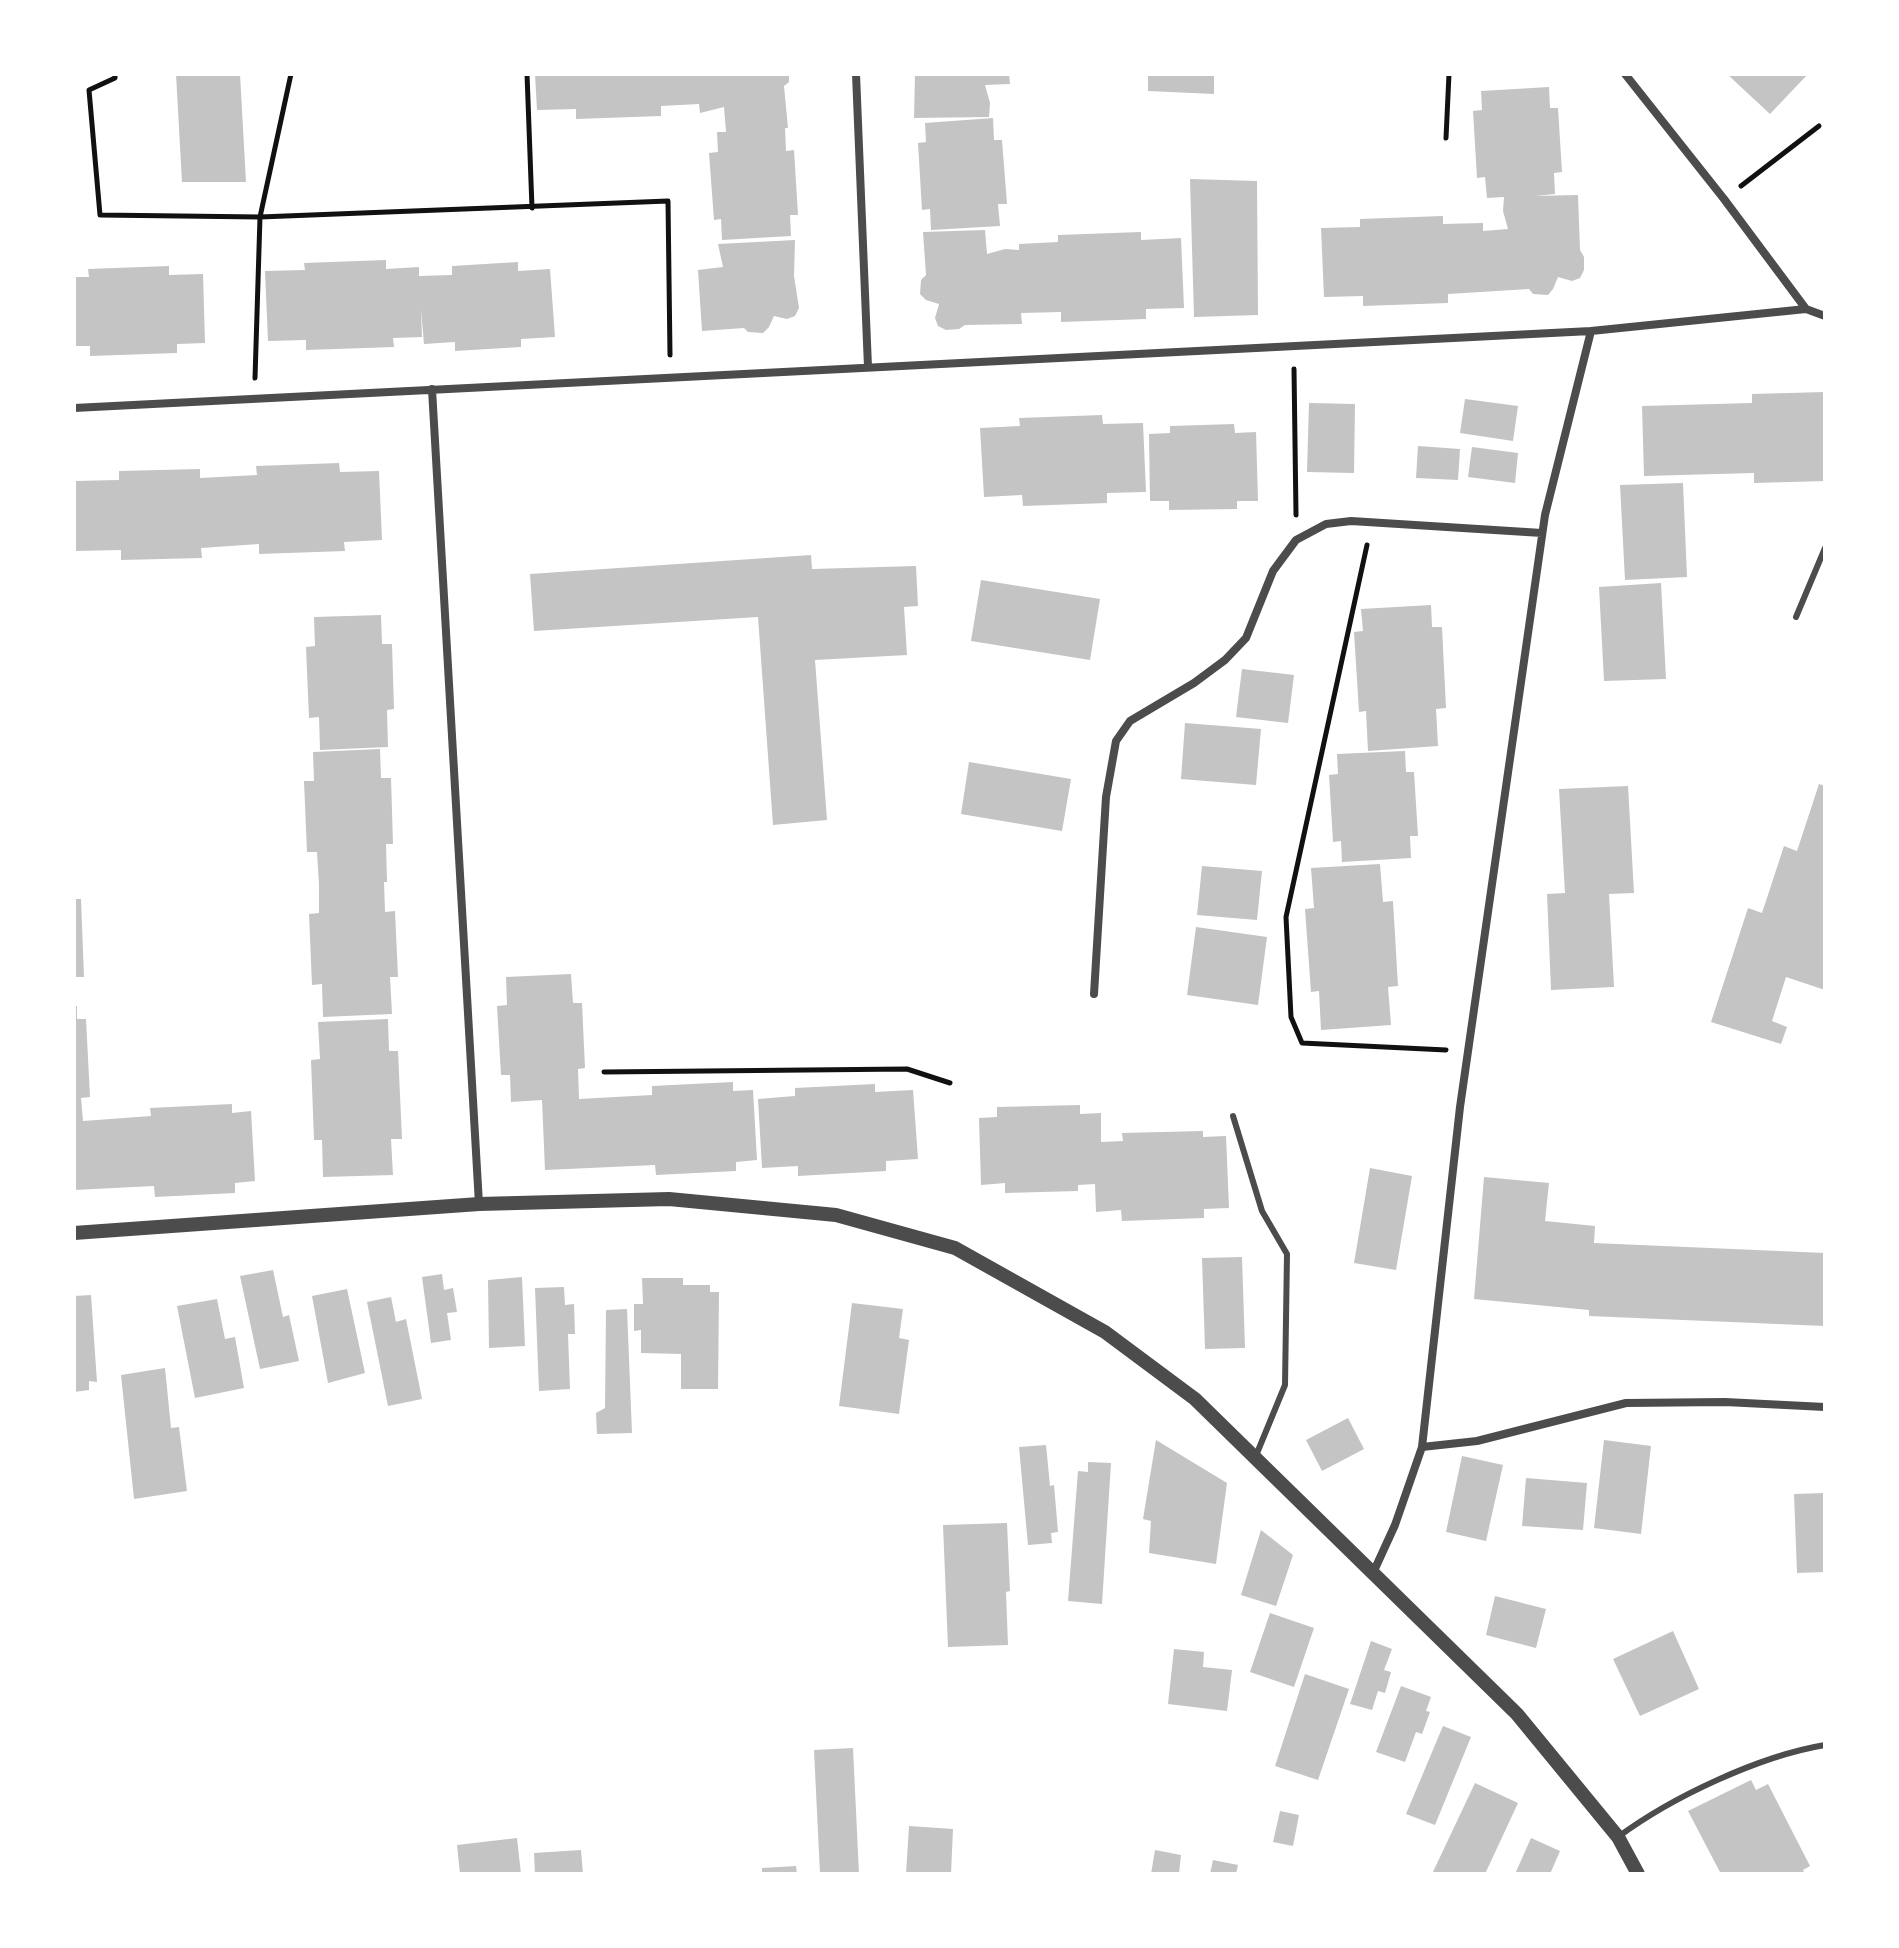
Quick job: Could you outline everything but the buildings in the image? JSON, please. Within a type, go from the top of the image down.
[{"type":"street","points":[[856,74],[868,367]]},
{"type":"street","points":[[1625,74],[1806,309]]},
{"type":"street","points":[[74,408],[1591,331],[1806,309],[1825,316]]},
{"type":"street","points":[[1373,1574],[1395,1525],[1422,1447],[1467,1051],[1542,533],[1591,331]]},
{"type":"street","points":[[432,389],[479,1204]]},
{"type":"street","points":[[1094,994],[1106,797],[1116,741],[1130,721],[1194,683],[1225,660],[1246,638],[1273,571],[1296,540],[1326,524],[1372,523],[1542,533]]},
{"type":"street","points":[[74,1233],[479,1204],[669,1199],[836,1215],[955,1248],[1105,1332],[1195,1399],[1517,1714],[1618,1837],[1638,1874]]},
{"type":"street","points":[[1422,1447],[1477,1441],[1626,1403],[1725,1402],[1825,1407]]},
{"type":"lane","points":[[1796,617],[1825,548]]},
{"type":"lane","points":[[1233,1116],[1262,1211],[1287,1254],[1285,1385],[1255,1458]]},
{"type":"lane","points":[[1618,1837],[1650,1815],[1748,1766],[1824,1747]]},
{"type":"path","points":[[115,74],[115,78],[89,90],[100,215],[260,217],[668,201],[671,377]]},
{"type":"path","points":[[254,399],[260,217],[291,74]]},
{"type":"path","points":[[527,74],[532,208]]},
{"type":"path","points":[[1446,138],[1449,74]]},
{"type":"path","points":[[1724,199],[1819,126]]},
{"type":"path","points":[[1294,344],[1296,540]]},
{"type":"path","points":[[1372,523],[1286,917],[1291,1017],[1302,1043],[1467,1051]]},
{"type":"path","points":[[604,1072],[907,1069],[950,1083]]}]
